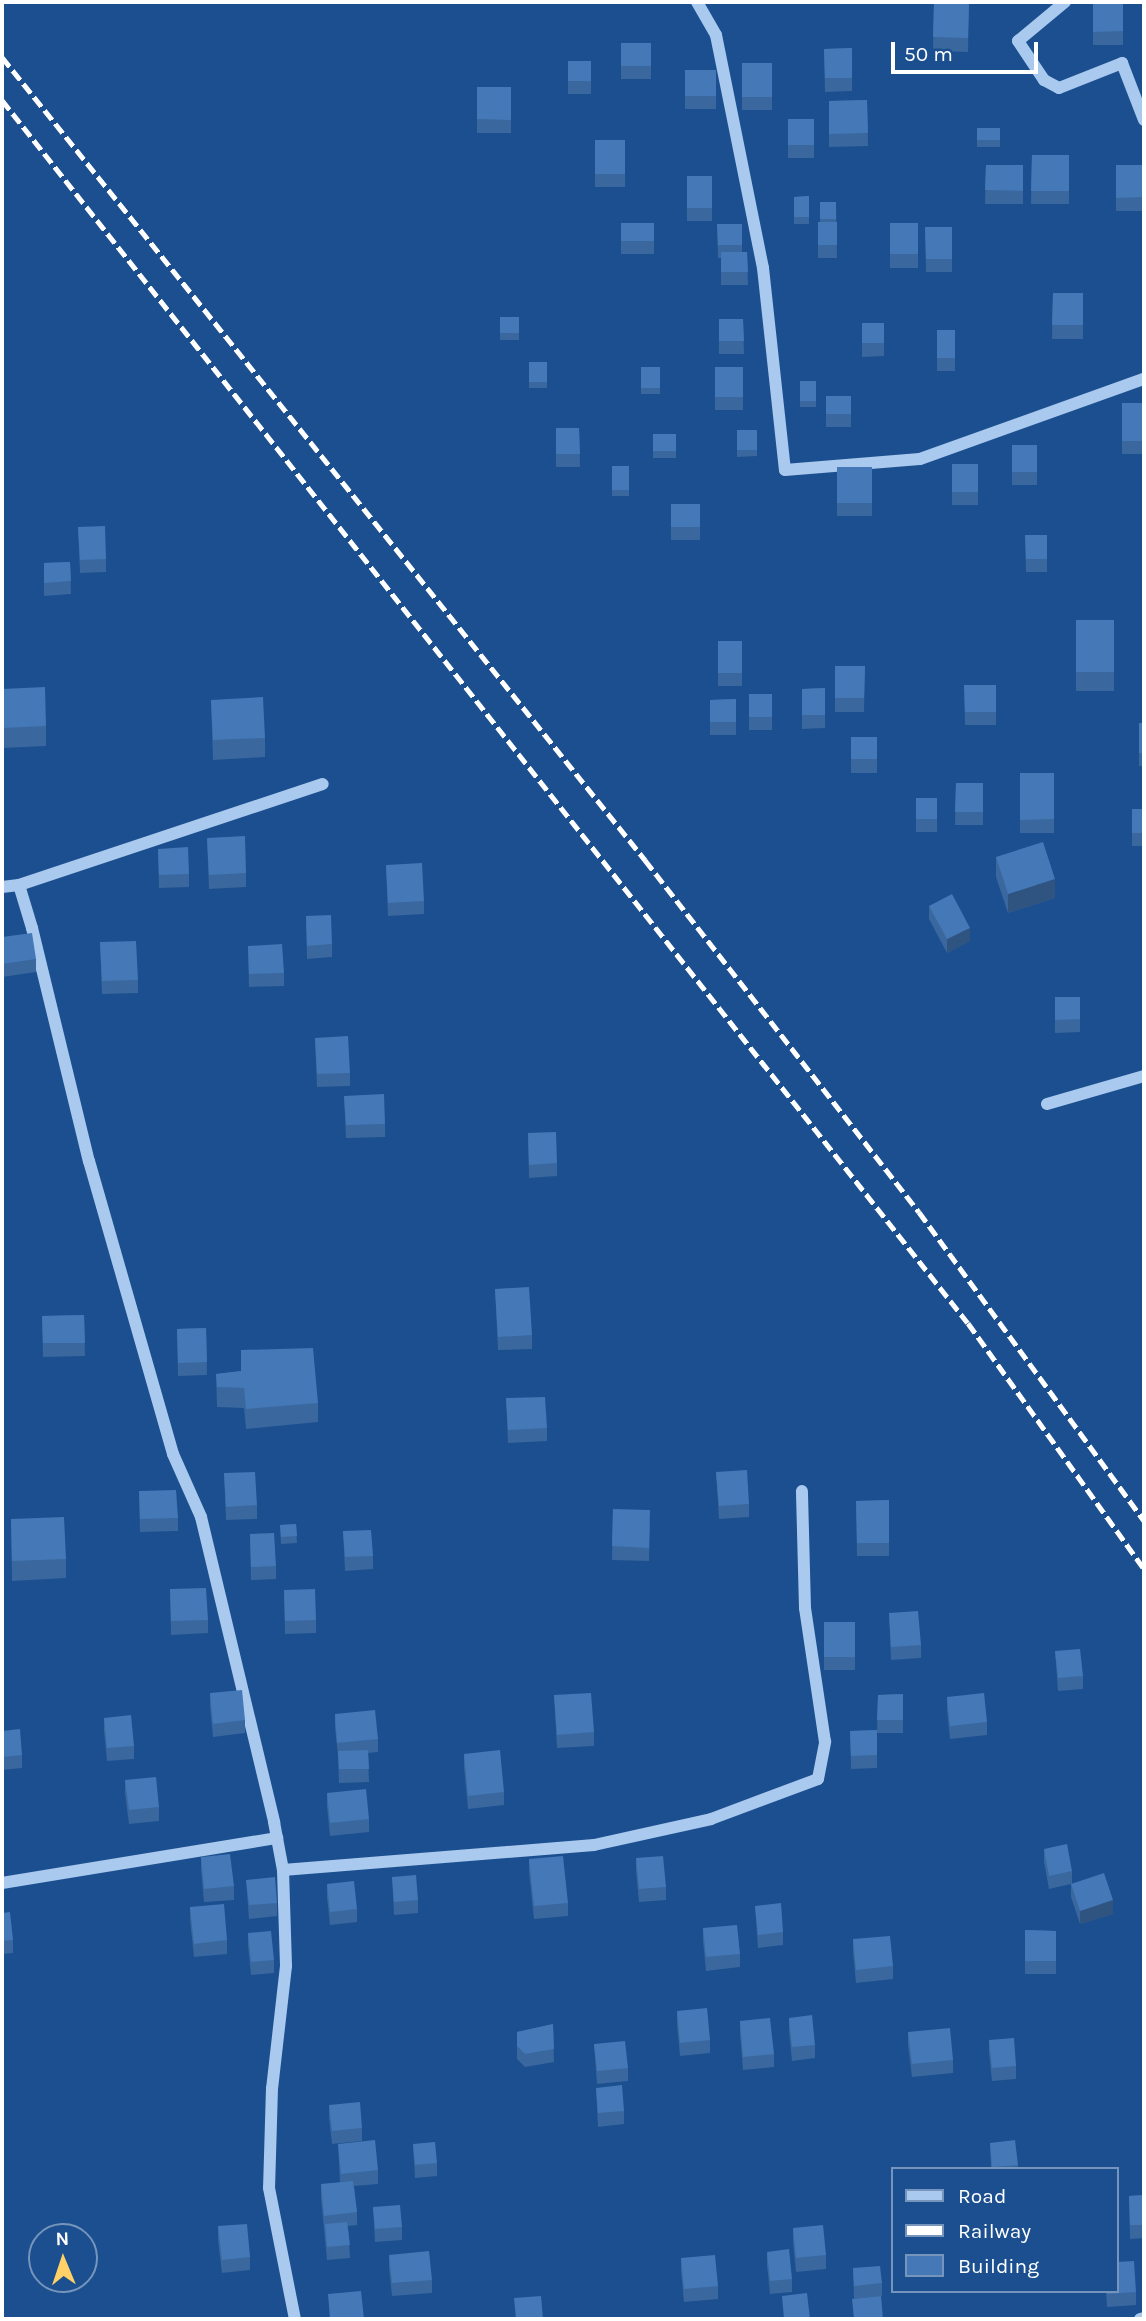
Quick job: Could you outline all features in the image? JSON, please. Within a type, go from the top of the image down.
[{"type":"street","points":[[697,2],[716,35],[764,268],[785,470],[920,459],[1144,379]]},
{"type":"street","points":[[1065,2],[1018,41],[1038,70],[1059,88],[1122,63],[1144,120]]},
{"type":"street","points":[[2,887],[19,885],[323,784]]},
{"type":"street","points":[[19,885],[162,1416],[201,1517],[284,1870],[286,1966],[272,2088],[269,2188],[295,2319]]},
{"type":"street","points":[[1047,1104],[1144,1076]]},
{"type":"street","points":[[284,1870],[594,1845],[711,1819],[818,1779],[824,1742],[805,1608],[802,1491]]},
{"type":"street","points":[[2,1884],[277,1838]]},
{"type":"building","points":[[934,2],[969,2],[968,38],[933,37]]},
{"type":"building","points":[[1093,2],[1123,2],[1123,31],[1093,32]]},
{"type":"building","points":[[621,43],[651,43],[651,66],[621,66]]},
{"type":"building","points":[[852,48],[852,78],[825,78],[824,49]]},
{"type":"building","points":[[568,61],[591,61],[591,81],[568,81]]},
{"type":"building","points":[[742,63],[772,63],[772,97],[742,97]]},
{"type":"building","points":[[685,70],[716,70],[716,96],[685,96]]},
{"type":"building","points":[[477,87],[511,87],[511,120],[477,119]]},
{"type":"building","points":[[867,100],[868,133],[829,134],[829,101]]},
{"type":"building","points":[[788,119],[814,119],[814,145],[788,145]]},
{"type":"building","points":[[977,128],[1000,128],[1000,140],[977,140]]},
{"type":"building","points":[[595,140],[625,140],[625,174],[595,174]]},
{"type":"building","points":[[1032,155],[1069,155],[1069,191],[1031,191]]},
{"type":"building","points":[[986,165],[1023,165],[1023,191],[985,190]]},
{"type":"building","points":[[1116,165],[1144,165],[1144,197],[1116,198]]},
{"type":"building","points":[[687,176],[712,176],[712,208],[687,208]]},
{"type":"building","points":[[809,196],[809,217],[794,217],[794,197]]},
{"type":"building","points":[[820,202],[836,202],[836,219],[820,219]]},
{"type":"building","points":[[818,222],[837,222],[837,245],[818,245]]},
{"type":"building","points":[[621,223],[654,223],[654,241],[621,241]]},
{"type":"building","points":[[890,223],[918,223],[918,254],[890,254]]},
{"type":"building","points":[[717,224],[742,224],[742,245],[718,245]]},
{"type":"building","points":[[925,227],[952,227],[952,259],[926,259]]},
{"type":"building","points":[[721,252],[747,252],[748,272],[721,272]]},
{"type":"building","points":[[1053,293],[1083,293],[1083,325],[1052,325]]},
{"type":"building","points":[[500,317],[519,317],[519,333],[500,333]]},
{"type":"building","points":[[719,319],[743,319],[744,341],[719,341]]},
{"type":"building","points":[[862,323],[884,323],[884,343],[862,343]]},
{"type":"building","points":[[937,330],[955,330],[955,358],[937,358]]},
{"type":"building","points":[[529,362],[547,362],[547,382],[529,382]]},
{"type":"building","points":[[641,367],[660,367],[660,388],[641,388]]},
{"type":"building","points":[[715,367],[743,367],[743,397],[715,397]]},
{"type":"building","points":[[3,368],[4,393],[2,393]]},
{"type":"building","points":[[800,381],[816,381],[816,401],[800,401]]},
{"type":"building","points":[[826,396],[851,396],[851,414],[826,414]]},
{"type":"building","points":[[1122,403],[1144,403],[1144,441],[1122,441]]},
{"type":"building","points":[[556,428],[579,428],[580,454],[556,454]]},
{"type":"building","points":[[737,430],[757,430],[757,450],[737,450]]},
{"type":"building","points":[[653,434],[676,434],[676,451],[653,451]]},
{"type":"building","points":[[1012,445],[1037,445],[1037,472],[1012,472]]},
{"type":"building","points":[[952,464],[978,464],[978,492],[952,492]]},
{"type":"building","points":[[612,466],[629,466],[629,490],[612,490]]},
{"type":"building","points":[[837,467],[872,467],[872,503],[837,503]]},
{"type":"building","points":[[671,504],[700,504],[700,527],[671,527]]},
{"type":"building","points":[[105,526],[106,559],[80,560],[78,527]]},
{"type":"building","points":[[1025,535],[1047,535],[1047,559],[1026,559]]},
{"type":"building","points":[[70,562],[71,581],[44,583],[44,563]]},
{"type":"building","points":[[1076,620],[1114,620],[1114,672],[1076,672]]},
{"type":"building","points":[[718,641],[742,641],[742,673],[718,673]]},
{"type":"building","points":[[835,666],[865,666],[864,698],[835,698]]},
{"type":"building","points":[[964,685],[996,685],[996,712],[965,712]]},
{"type":"building","points":[[45,687],[46,726],[2,728],[2,689]]},
{"type":"building","points":[[825,688],[825,715],[802,715],[802,689]]},
{"type":"building","points":[[749,694],[772,694],[772,717],[749,717]]},
{"type":"building","points":[[263,697],[265,738],[213,740],[211,700]]},
{"type":"building","points":[[736,699],[736,722],[710,722],[710,700]]},
{"type":"building","points":[[1139,723],[1144,723],[1144,753],[1139,753]]},
{"type":"building","points":[[851,737],[877,737],[877,759],[851,759]]},
{"type":"building","points":[[1020,773],[1054,773],[1054,819],[1020,820]]},
{"type":"building","points":[[956,783],[983,783],[983,812],[955,812]]},
{"type":"building","points":[[916,798],[937,798],[937,819],[916,819]]},
{"type":"building","points":[[1132,809],[1144,809],[1144,833],[1132,833]]},
{"type":"building","points":[[245,836],[246,873],[209,875],[207,838]]},
{"type":"building","points":[[1043,842],[1055,879],[1008,894],[996,857]]},
{"type":"building","points":[[188,847],[189,874],[159,875],[158,849]]},
{"type":"building","points":[[422,863],[424,901],[388,903],[386,865]]},
{"type":"building","points":[[952,894],[970,928],[947,939],[929,906]]},
{"type":"building","points":[[331,915],[332,944],[307,946],[306,916]]},
{"type":"building","points":[[32,933],[36,959],[2,964],[2,937]]},
{"type":"building","points":[[136,941],[138,980],[102,981],[100,942]]},
{"type":"building","points":[[282,944],[284,973],[249,974],[248,946]]},
{"type":"building","points":[[1055,997],[1080,997],[1080,1019],[1055,1020]]},
{"type":"building","points":[[348,1036],[350,1073],[317,1074],[315,1038]]},
{"type":"building","points":[[384,1094],[385,1124],[346,1125],[344,1096]]},
{"type":"building","points":[[556,1132],[557,1163],[529,1165],[528,1133]]},
{"type":"building","points":[[529,1287],[532,1335],[498,1337],[495,1289]]},
{"type":"building","points":[[84,1315],[85,1343],[43,1343],[42,1316]]},
{"type":"building","points":[[206,1328],[207,1362],[178,1363],[177,1329]]},
{"type":"building","points":[[313,1348],[318,1403],[246,1409],[244,1388],[217,1387],[216,1374],[241,1371],[241,1350]]},
{"type":"building","points":[[545,1397],[547,1428],[508,1430],[506,1398]]},
{"type":"building","points":[[747,1470],[749,1504],[719,1506],[716,1472]]},
{"type":"building","points":[[255,1472],[257,1505],[226,1507],[224,1473]]},
{"type":"building","points":[[176,1490],[178,1518],[140,1519],[139,1491]]},
{"type":"building","points":[[889,1500],[889,1543],[857,1543],[856,1501]]},
{"type":"building","points":[[613,1509],[650,1510],[649,1548],[612,1546]]},
{"type":"building","points":[[64,1517],[66,1559],[12,1561],[11,1519]]},
{"type":"building","points":[[296,1524],[297,1536],[281,1537],[280,1525]]},
{"type":"building","points":[[371,1530],[373,1556],[345,1557],[343,1531]]},
{"type":"building","points":[[274,1533],[276,1566],[251,1567],[250,1534]]},
{"type":"building","points":[[206,1588],[208,1620],[171,1621],[170,1589]]},
{"type":"building","points":[[315,1589],[316,1620],[285,1621],[284,1590]]},
{"type":"building","points":[[918,1611],[921,1645],[891,1647],[889,1613]]},
{"type":"building","points":[[824,1622],[855,1622],[855,1657],[824,1657]]},
{"type":"building","points":[[1080,1649],[1083,1676],[1058,1678],[1055,1651]]},
{"type":"building","points":[[242,1690],[245,1720],[213,1724],[210,1693]]},
{"type":"building","points":[[591,1693],[594,1732],[557,1735],[554,1695]]},
{"type":"building","points":[[984,1693],[987,1722],[950,1726],[947,1697]]},
{"type":"building","points":[[903,1694],[903,1720],[877,1720],[878,1695]]},
{"type":"building","points":[[375,1710],[378,1739],[337,1743],[335,1714]]},
{"type":"building","points":[[131,1715],[134,1746],[107,1748],[104,1718]]},
{"type":"building","points":[[20,1729],[22,1755],[2,1757],[2,1731]]},
{"type":"building","points":[[877,1730],[877,1755],[851,1756],[850,1731]]},
{"type":"building","points":[[368,1750],[369,1769],[339,1769],[338,1751]]},
{"type":"building","points":[[500,1750],[504,1792],[468,1796],[464,1754]]},
{"type":"building","points":[[156,1777],[159,1807],[129,1810],[125,1780]]},
{"type":"building","points":[[366,1789],[369,1819],[330,1823],[327,1793]]},
{"type":"building","points":[[1067,1844],[1072,1871],[1049,1876],[1044,1849]]},
{"type":"building","points":[[230,1854],[234,1886],[204,1889],[201,1857]]},
{"type":"building","points":[[563,1856],[568,1903],[534,1906],[529,1859]]},
{"type":"building","points":[[663,1856],[666,1887],[639,1889],[636,1858]]},
{"type":"building","points":[[1104,1873],[1113,1900],[1080,1911],[1071,1884]]},
{"type":"building","points":[[416,1875],[418,1900],[394,1902],[392,1877]]},
{"type":"building","points":[[275,1877],[277,1903],[249,1905],[246,1880]]},
{"type":"building","points":[[354,1881],[357,1909],[330,1912],[327,1884]]},
{"type":"building","points":[[781,1903],[783,1932],[758,1935],[755,1906]]},
{"type":"building","points":[[224,1904],[227,1940],[194,1944],[190,1907]]},
{"type":"building","points":[[10,1912],[13,1940],[2,1941],[2,1913]]},
{"type":"building","points":[[737,1925],[740,1954],[706,1957],[703,1928]]},
{"type":"building","points":[[1025,1930],[1056,1931],[1056,1961],[1025,1961]]},
{"type":"building","points":[[271,1931],[274,1960],[251,1962],[248,1933]]},
{"type":"building","points":[[890,1936],[893,1966],[856,1970],[853,1939]]},
{"type":"building","points":[[707,2008],[710,2040],[680,2043],[677,2011]]},
{"type":"building","points":[[812,2015],[815,2045],[792,2047],[789,2018]]},
{"type":"building","points":[[770,2018],[774,2054],[743,2057],[740,2021]]},
{"type":"building","points":[[553,2024],[554,2049],[525,2054],[517,2046],[517,2032]]},
{"type":"building","points":[[950,2028],[953,2060],[912,2064],[908,2032]]},
{"type":"building","points":[[1014,2038],[1016,2066],[992,2068],[989,2040]]},
{"type":"building","points":[[625,2041],[628,2068],[597,2071],[594,2044]]},
{"type":"building","points":[[622,2085],[624,2111],[598,2113],[596,2088]]},
{"type":"building","points":[[360,2102],[362,2128],[332,2131],[329,2105]]},
{"type":"building","points":[[375,2140],[378,2170],[341,2174],[338,2144]]},
{"type":"building","points":[[1015,2140],[1018,2165],[992,2167],[990,2143]]},
{"type":"building","points":[[435,2142],[437,2163],[415,2165],[413,2144]]},
{"type":"building","points":[[353,2181],[357,2212],[324,2216],[321,2184]]},
{"type":"building","points":[[1144,2195],[1144,2225],[1130,2225],[1129,2196]]},
{"type":"building","points":[[400,2205],[402,2227],[375,2229],[373,2207]]},
{"type":"building","points":[[347,2222],[350,2245],[327,2247],[325,2224]]},
{"type":"building","points":[[247,2224],[250,2257],[222,2260],[218,2226]]},
{"type":"building","points":[[823,2225],[826,2255],[796,2258],[793,2228]]},
{"type":"building","points":[[789,2249],[792,2279],[770,2281],[767,2252]]},
{"type":"building","points":[[429,2251],[432,2280],[392,2283],[389,2255]]},
{"type":"building","points":[[715,2255],[718,2286],[684,2289],[681,2258]]},
{"type":"building","points":[[1134,2261],[1136,2292],[1107,2294],[1118,2293],[1118,2262]]},
{"type":"building","points":[[880,2266],[882,2283],[854,2286],[853,2268]]},
{"type":"building","points":[[361,2291],[364,2319],[330,2319],[328,2294]]},
{"type":"building","points":[[807,2293],[810,2319],[784,2319],[782,2296]]},
{"type":"building","points":[[541,2296],[543,2319],[516,2319],[514,2298]]},
{"type":"building","points":[[881,2296],[883,2319],[854,2319],[852,2299]]},
{"type":"railway","points":[[2,57],[645,860],[919,1212],[1144,1521]]},
{"type":"railway","points":[[2,100],[968,1323],[1144,1569]]}]
